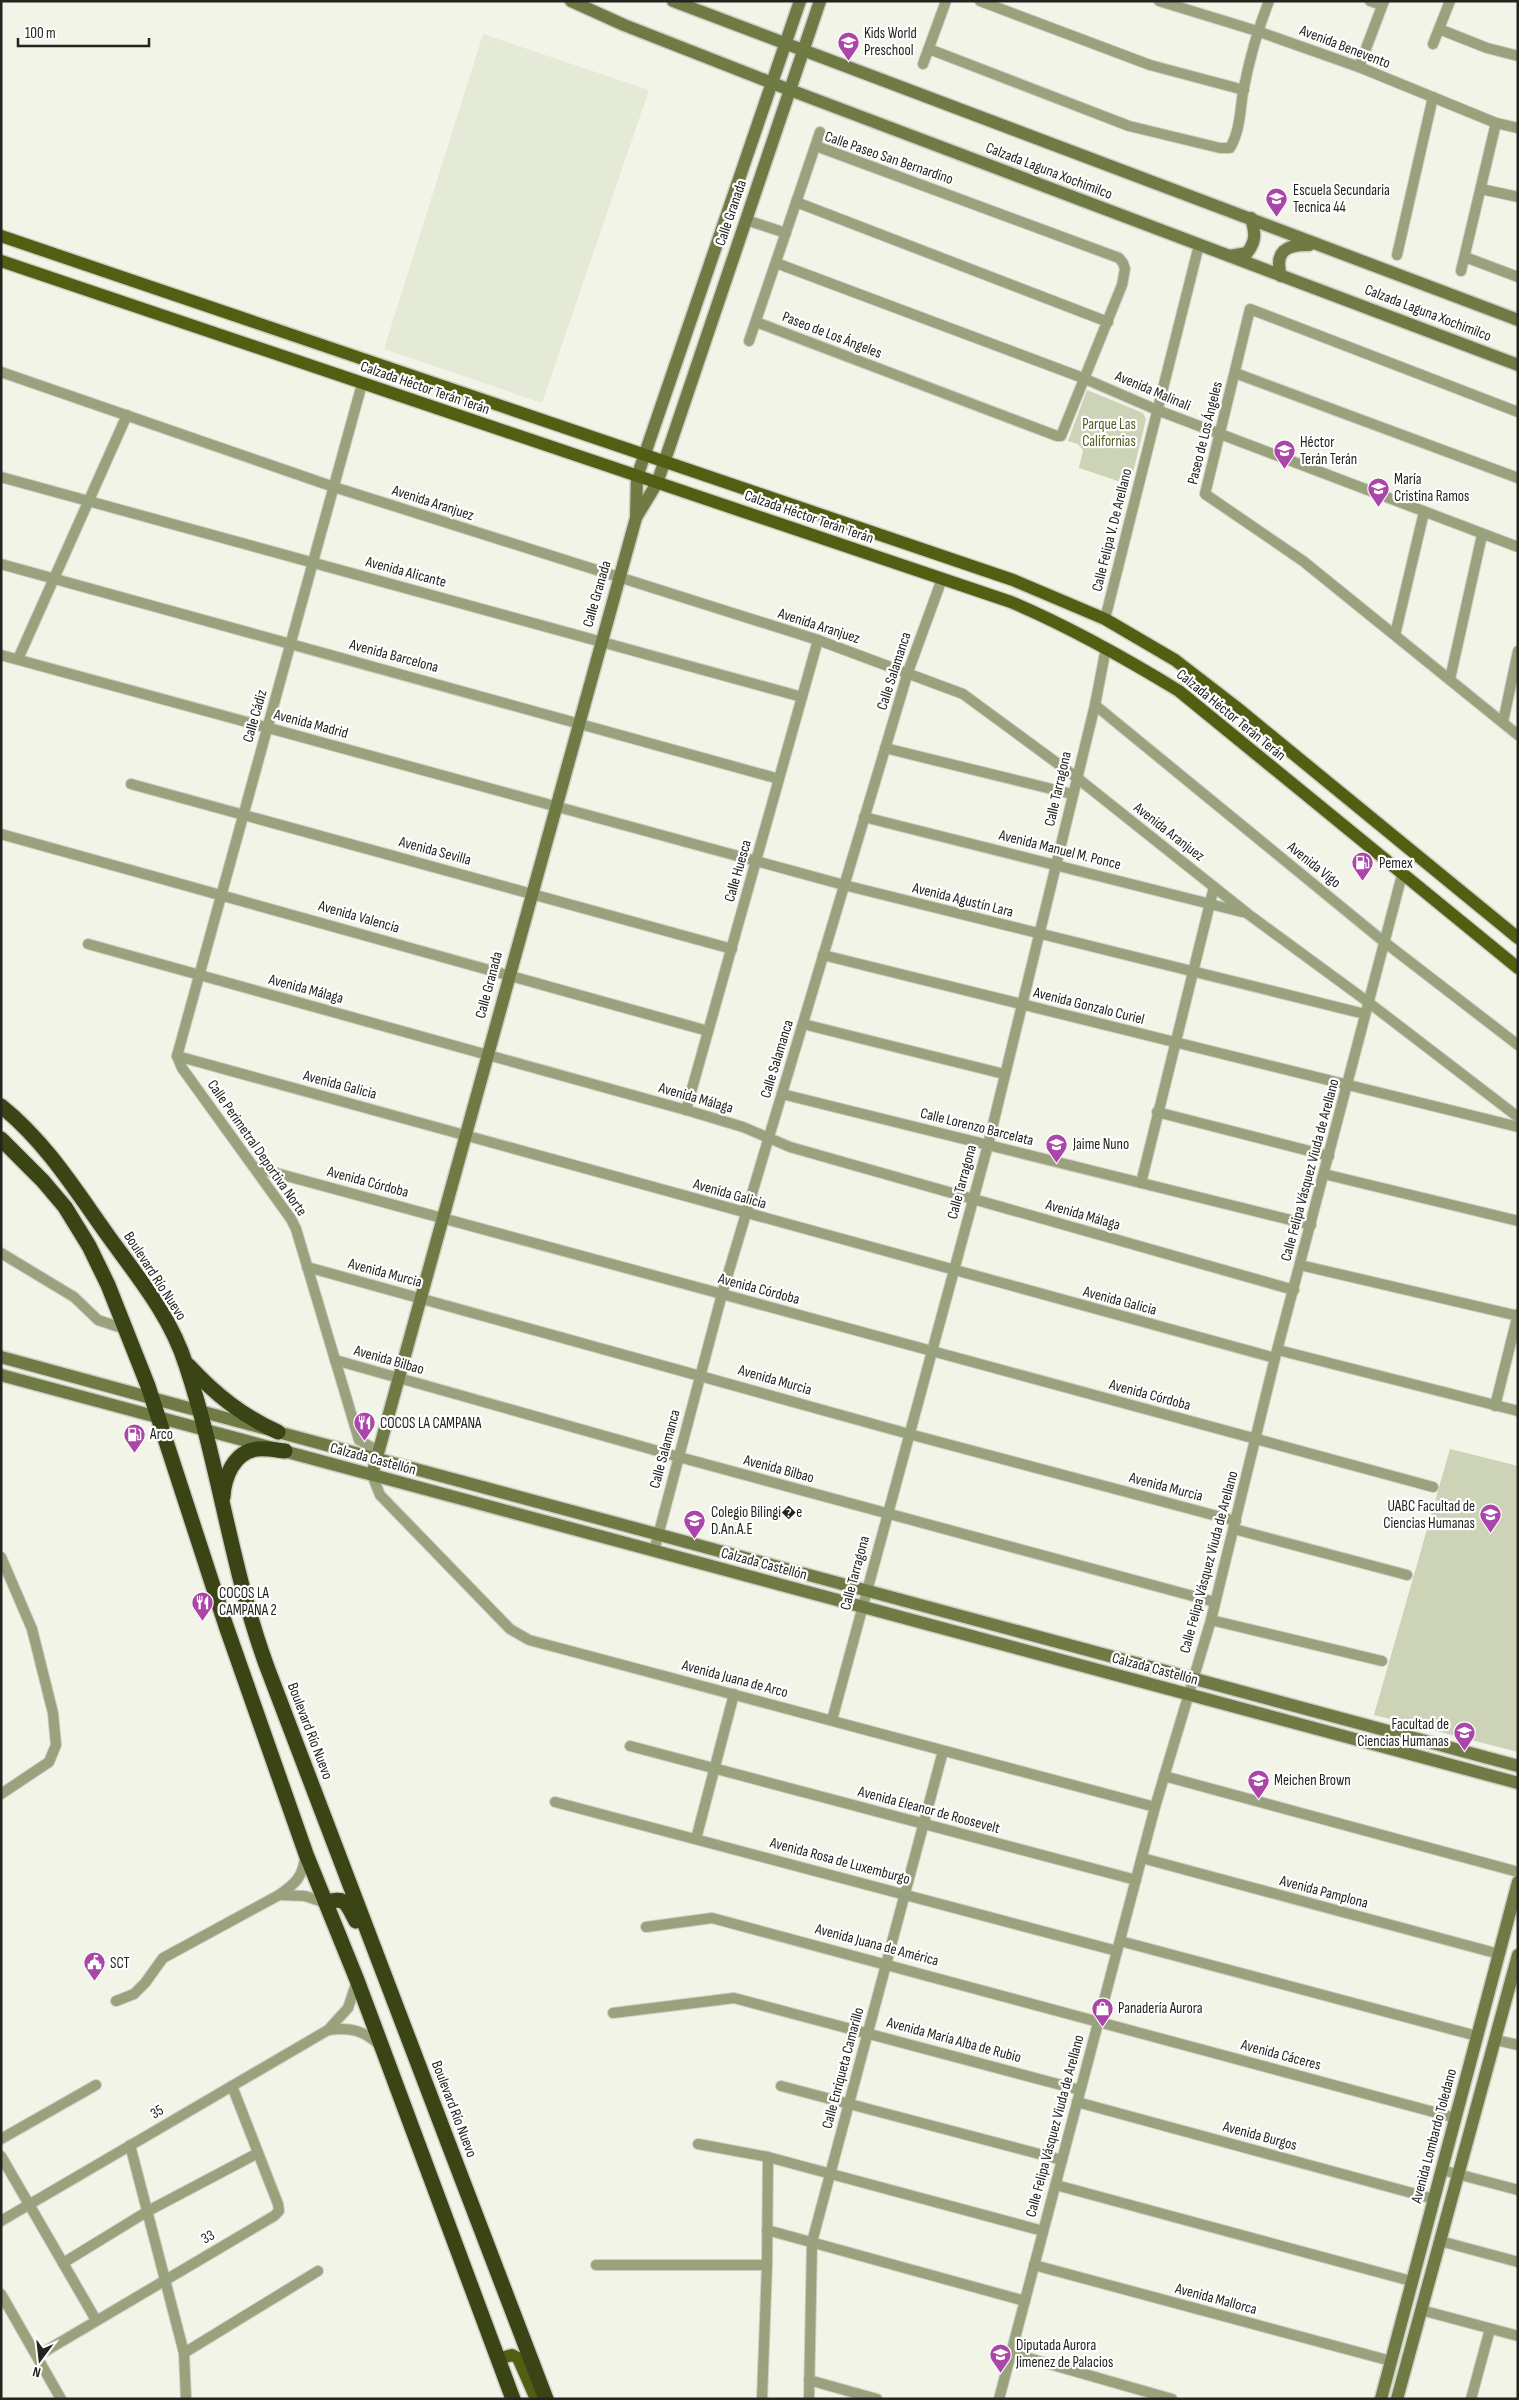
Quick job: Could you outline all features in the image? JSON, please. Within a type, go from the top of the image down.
[{"type":"highway","name":"Boulevard Río Nuevo","points":[[1,1106],[22,1123],[52,1156],[152,1296],[168,1324],[186,1363],[222,1508],[265,1661],[546,2399]]},
{"type":"highway","points":[[1,1139],[44,1181],[90,1246],[125,1329],[152,1398],[232,1643],[306,1854],[357,1980],[513,2399]]},
{"type":"highway","points":[[186,1363],[218,1396],[237,1410],[278,1432]]},
{"type":"highway","points":[[222,1508],[227,1474],[234,1463],[244,1454],[256,1449],[284,1451]]},
{"type":"highway","points":[[326,1903],[336,1899],[346,1903],[361,1929],[370,1939]]},
{"type":"main road","name":"Calzada Laguna Xochimilco","points":[[571,1],[624,25],[790,90],[1518,365]]},
{"type":"main road","name":"Calzada Laguna Xochimilco","points":[[674,1],[1518,320]]},
{"type":"main road","name":"Calle Granada","points":[[636,518],[637,477],[800,1]]},
{"type":"main road","name":"Calle Granada","points":[[372,1475],[636,518],[657,484],[820,1]]},
{"type":"main road","points":[[1230,256],[1247,252],[1254,244],[1255,234],[1251,218]]},
{"type":"main road","name":"Calzada Héctor Terán Terán","points":[[1,236],[664,463],[1013,580],[1105,619],[1175,660],[1236,707],[1518,938]]},
{"type":"main road","points":[[1280,276],[1277,264],[1281,253],[1293,244],[1319,245]]},
{"type":"main road","name":"Calzada Héctor Terán Terán","points":[[1,261],[1011,602],[1106,648],[1179,692],[1518,968]]},
{"type":"main road","name":"Calzada Castellón","points":[[1,1357],[278,1432],[377,1456],[658,1535],[1518,1766]]},
{"type":"main road","name":"Calzada Castellón","points":[[1,1374],[1518,1783]]},
{"type":"main road","name":"Avenida Lombardo Toledano","points":[[1381,2399],[1518,1882]]},
{"type":"main road","points":[[1397,2399],[1516,1970],[1518,1955]]},
{"type":"main road","points":[[498,2359],[512,2355],[518,2358],[536,2399]]},
{"type":"street","points":[[923,64],[946,1]]},
{"type":"street","points":[[980,1],[1150,65],[1244,90]]},
{"type":"street","name":"Avenida Benevento","points":[[1159,1],[1258,31],[1359,67],[1496,123],[1518,128]]},
{"type":"street","points":[[928,49],[1129,126],[1220,148],[1230,148],[1236,138],[1244,90],[1258,31],[1269,1]]},
{"type":"street","points":[[1359,67],[1383,3],[1370,1]]},
{"type":"street","points":[[1433,44],[1450,1]]},
{"type":"street","points":[[1439,29],[1487,48],[1518,56]]},
{"type":"street","points":[[1396,255],[1433,98]]},
{"type":"street","points":[[1461,271],[1496,123]]},
{"type":"street","points":[[816,146],[820,132]]},
{"type":"street","name":"Calle Paseo San Bernardino","points":[[749,340],[816,146],[1110,255],[1124,262]]},
{"type":"street","points":[[1481,189],[1518,197]]},
{"type":"street","points":[[796,202],[1108,322]]},
{"type":"street","points":[[746,220],[786,233]]},
{"type":"street","name":"Calle Felipa V. De Arellano","points":[[1105,619],[1199,245]]},
{"type":"street","points":[[1465,257],[1518,277]]},
{"type":"street","name":"Paseo de Los Ángeles","points":[[756,322],[1057,436],[1064,433],[1084,378],[1108,322],[1122,285],[1125,269],[1124,262]]},
{"type":"street","name":"Avenida Malinali","points":[[776,263],[1084,378],[1157,410],[1482,535],[1518,547]]},
{"type":"street","name":"Paseo de Los Ángeles","points":[[1518,412],[1250,309],[1205,494],[1303,561],[1518,735]]},
{"type":"street","name":"Avenida Aranjuez","points":[[1,372],[334,488],[818,640],[946,686],[979,704],[1248,914],[1368,1002],[1518,1117]]},
{"type":"street","points":[[1235,373],[1518,478]]},
{"type":"street","name":"Calle Cádiz","points":[[177,1056],[362,384]]},
{"type":"street","points":[[18,660],[127,415]]},
{"type":"street","name":"Avenida Alicante","points":[[1,477],[802,697]]},
{"type":"street","points":[[1395,635],[1424,512]]},
{"type":"street","points":[[1450,679],[1482,535]]},
{"type":"street","name":"Avenida Barcelona","points":[[1,564],[779,779]]},
{"type":"street","name":"Calle Salamanca","points":[[654,1551],[722,1294],[768,1138],[908,672],[942,579]]},
{"type":"street","name":"Calle Huesca","points":[[686,1110],[818,640]]},
{"type":"street","name":"Calle Tarragona","points":[[832,1720],[886,1514],[988,1145],[1095,705],[1106,648]]},
{"type":"street","points":[[1503,722],[1518,651]]},
{"type":"street","name":"Avenida Madrid","points":[[1,655],[555,806]]},
{"type":"street","name":"Avenida Vigo","points":[[1095,705],[1383,941],[1518,1045]]},
{"type":"street","points":[[885,748],[1072,794]]},
{"type":"street","name":"Avenida Sevilla","points":[[131,784],[532,892],[732,949]]},
{"type":"street","name":"Avenida Agustín Lara","points":[[555,806],[844,885],[1365,1014]]},
{"type":"street","name":"Avenida Manuel M. Ponce","points":[[864,817],[1248,914]]},
{"type":"street","name":"Avenida Valencia","points":[[1,834],[222,894],[708,1031]]},
{"type":"street","name":"Calle Felipa Vásquez Viuda de Arellano","points":[[999,2399],[1155,1807],[1211,1620],[1276,1354],[1348,1085],[1383,941],[1402,875]]},
{"type":"street","points":[[1141,1183],[1214,887]]},
{"type":"street","name":"Avenida Málaga","points":[[88,944],[686,1110],[743,1127],[790,1147],[1294,1290]]},
{"type":"street","name":"Avenida Gonzalo Curiel","points":[[823,955],[1518,1127]]},
{"type":"street","points":[[802,1024],[1004,1074]]},
{"type":"street","name":"Avenida Galicia","points":[[177,1056],[954,1271],[1276,1354],[1518,1411]]},
{"type":"street","name":"Calle Perimetral Deportiva Norte","points":[[177,1056],[187,1075],[291,1219],[359,1440],[377,1456]]},
{"type":"street","name":"Calle Lorenzo Barcelata","points":[[782,1094],[1311,1225]]},
{"type":"street","points":[[1157,1112],[1329,1156]]},
{"type":"street","name":"Avenida Córdoba","points":[[254,1167],[1433,1488]]},
{"type":"street","points":[[1324,1174],[1518,1221]]},
{"type":"street","points":[[1,1253],[74,1297],[98,1320],[125,1329]]},
{"type":"street","points":[[1300,1265],[1518,1315],[1495,1406]]},
{"type":"street","name":"Avenida Murcia","points":[[307,1267],[1235,1525],[1407,1576]]},
{"type":"street","name":"Avenida Bilbao","points":[[335,1360],[886,1514],[1215,1602]]},
{"type":"street","name":"Avenida Juana de Arco","points":[[372,1475],[380,1495],[519,1636],[1155,1807]]},
{"type":"street","points":[[1,1557],[32,1629],[38,1649],[53,1713],[56,1745],[54,1754],[49,1762],[1,1794]]},
{"type":"street","points":[[1211,1620],[1382,1661]]},
{"type":"street","points":[[696,1839],[734,1694]]},
{"type":"street","name":"Avenida Eleanor de Roosevelt","points":[[630,1746],[1136,1880]]},
{"type":"street","name":"Calle Enriqueta Camarillo","points":[[809,2399],[812,2242],[943,1751]]},
{"type":"street","points":[[1164,1776],[1518,1872]]},
{"type":"street","name":"Avenida Rosa de Luxemburgo","points":[[555,1802],[906,1893],[1476,2036]]},
{"type":"street","points":[[116,2001],[134,1994],[145,1983],[163,1958],[279,1895],[301,1877],[306,1854]]},
{"type":"street","name":"Avenida Pamplona","points":[[1142,1858],[1498,1954]]},
{"type":"street","points":[[279,1895],[305,1896],[326,1903]]},
{"type":"street","name":"Avenida Juana de América","points":[[646,1927],[712,1918],[1098,2021]]},
{"type":"street","name":"35","points":[[1,2220],[328,2030],[348,2008],[357,1980]]},
{"type":"street","name":"Avenida María Alba de Rubio","points":[[613,2013],[734,1998],[1080,2090]]},
{"type":"street","name":"Avenida Cáceres","points":[[1098,2021],[1456,2118]]},
{"type":"street","name":"35","points":[[328,2030],[343,2028],[357,2030],[371,2037],[381,2047]]},
{"type":"street","points":[[1496,2040],[1518,2045]]},
{"type":"street","points":[[1,2139],[96,2085]]},
{"type":"street","name":"33","points":[[37,2356],[274,2216],[279,2211],[278,2204],[232,2086]]},
{"type":"street","points":[[781,2086],[1062,2160]]},
{"type":"street","name":"Avenida Burgos","points":[[1077,2102],[1434,2199]]},
{"type":"street","points":[[698,2144],[768,2157],[1043,2231]]},
{"type":"street","points":[[130,2145],[184,2353],[186,2399]]},
{"type":"street","points":[[63,2263],[148,2211],[258,2153]]},
{"type":"street","points":[[1,2156],[96,2320]]},
{"type":"street","points":[[762,2399],[767,2265],[768,2157]]},
{"type":"street","points":[[1442,2170],[1518,2190]]},
{"type":"street","points":[[1056,2185],[1412,2281]]},
{"type":"street","points":[[767,2230],[1025,2301]]},
{"type":"street","points":[[1440,2241],[1518,2262]]},
{"type":"street","points":[[596,2265],[767,2265]]},
{"type":"street","name":"Avenida Mallorca","points":[[1034,2265],[1391,2361]]},
{"type":"street","points":[[184,2353],[318,2271]]},
{"type":"street","points":[[1,2294],[61,2399]]},
{"type":"street","points":[[1421,2310],[1518,2336]]},
{"type":"street","points":[[1474,2398],[1490,2329]]},
{"type":"street","points":[[1011,2353],[1172,2399]]},
{"type":"street","points":[[809,2380],[877,2399]]},
{"type":"shaded area","points":[[483,34],[649,90],[542,403],[384,349]]},
{"type":"green space","name":"Parque Las Californias","points":[[1087,390],[1143,413],[1146,419],[1130,485],[1079,468],[1083,450],[1078,444],[1068,441]]},
{"type":"green space","points":[[1450,1449],[1518,1466],[1518,1752],[1374,1715]]},
{"type":"place","name":"Kids World Preschool","points":[[848,61]]},
{"type":"place","name":"Escuela Secundaria Tecnica 44","points":[[1277,218]]},
{"type":"place","name":"Héctor Terán Terán","points":[[1284,470]]},
{"type":"place","name":"María Cristina Ramos","points":[[1378,507]]},
{"type":"place","name":"Pemex","points":[[1363,882]]},
{"type":"place","name":"Jaime Nuno","points":[[1057,1163]]},
{"type":"place","name":"COCOS LA CAMPANA","points":[[364,1442]]},
{"type":"place","name":"Arco","points":[[134,1453]]},
{"type":"place","name":"UABC Facultad de Ciencias Humanas","points":[[1491,1534]]},
{"type":"place","name":"Colegio Bilingi�e D.An.A.E","points":[[695,1540]]},
{"type":"place","name":"COCOS LA CAMPANA 2","points":[[203,1621]]},
{"type":"place","name":"Facultad de Ciencias Humanas","points":[[1465,1752]]},
{"type":"place","name":"Meichen Brown","points":[[1258,1799]]},
{"type":"place","name":"SCT","points":[[94,1982]]},
{"type":"place","name":"Panadería Aurora","points":[[1102,2027]]},
{"type":"place","name":"Diputada Aurora Jimenez de Palacios","points":[[1000,2373]]}]
